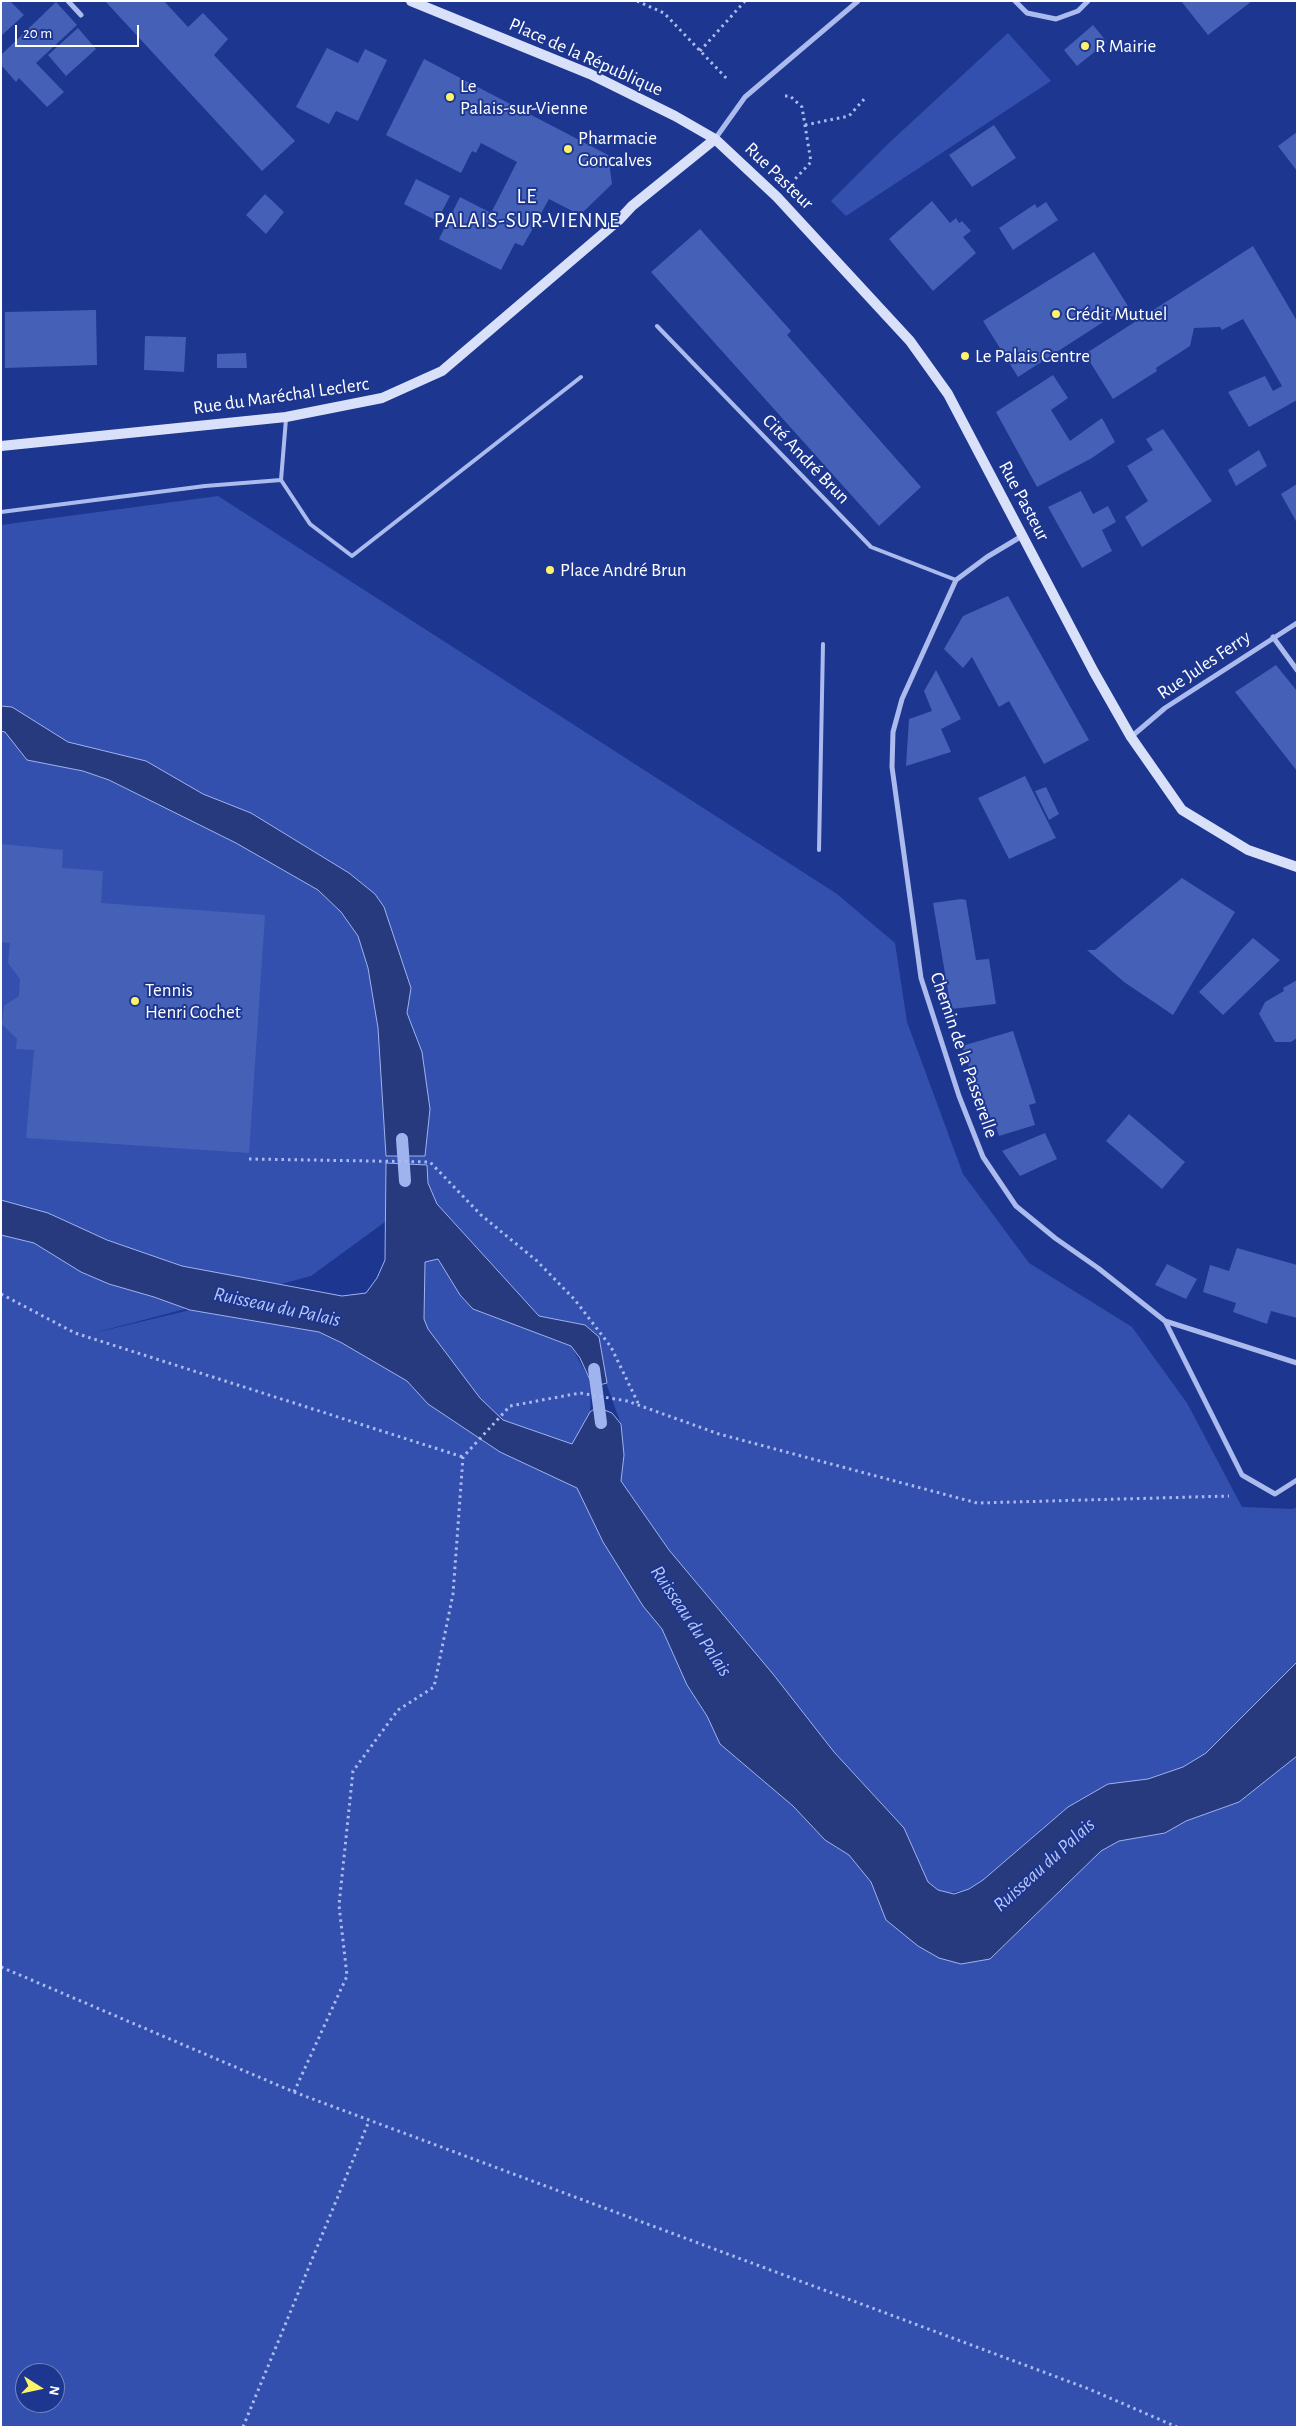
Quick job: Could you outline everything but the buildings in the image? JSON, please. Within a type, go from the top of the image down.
[{"type":"main road","name":"Place de la République","points":[[411,1],[590,74],[674,116],[715,140]]},
{"type":"main road","name":"Rue Pasteur","points":[[715,140],[777,197],[910,341],[948,394],[1022,536],[1131,737],[1182,810],[1248,850],[1297,867]]},
{"type":"main road","name":"Rue du Maréchal Leclerc","points":[[1,446],[286,417],[382,398],[442,372],[619,220],[632,206],[715,140]]},
{"type":"street","points":[[68,1],[81,14]]},
{"type":"street","points":[[715,140],[746,97],[858,1]]},
{"type":"street","points":[[1015,1],[1027,13],[1056,19],[1078,11],[1088,1]]},
{"type":"street","name":"Chemin de la Passerelle","points":[[1022,536],[986,557],[956,580],[902,699],[893,732],[892,767],[921,978],[959,1096],[983,1157],[1016,1206],[1165,1321],[1297,1364]]},
{"type":"street","name":"Rue Jules Ferry","points":[[1131,737],[1165,708],[1297,623]]},
{"type":"street","points":[[1273,637],[1297,670]]},
{"type":"street","points":[[1165,1321],[1242,1475],[1275,1494],[1297,1480]]},
{"type":"lane","name":"Cité André Brun","points":[[657,326],[871,547],[956,580]]},
{"type":"lane","points":[[286,417],[281,480],[310,524],[352,556],[581,376]]},
{"type":"lane","points":[[1,512],[205,486],[281,480]]},
{"type":"lane","points":[[819,850],[823,644]]},
{"type":"path","points":[[637,1],[664,13],[746,97],[790,96],[802,107],[812,162],[777,197]]},
{"type":"path","points":[[700,51],[745,1]]},
{"type":"path","points":[[805,125],[849,116],[866,97]]},
{"type":"path","points":[[249,1159],[430,1162],[481,1215],[537,1261],[575,1300],[611,1347],[639,1405]]},
{"type":"path","points":[[1,1294],[75,1333],[463,1457]]},
{"type":"path","points":[[294,2092],[346,1976],[339,1906],[353,1771],[398,1710],[434,1687],[453,1594],[463,1457],[510,1406],[580,1393],[627,1401],[719,1434],[977,1503],[1199,1498],[1275,1494]]},
{"type":"path","points":[[1,1967],[294,2092],[1089,2389],[1177,2427]]},
{"type":"path","points":[[243,2427],[369,2121]]},
{"type":"shaded area","points":[[1008,33],[1051,81],[846,216],[831,201],[889,143]]},
{"type":"shaded area","points":[[218,496],[837,894],[895,943],[907,1022],[963,1174],[1029,1263],[1132,1327],[1187,1403],[1242,1507],[1293,1509],[1297,1507],[1297,1662],[1206,1753],[1183,1767],[1148,1779],[1108,1784],[1068,1807],[983,1880],[969,1889],[950,1893],[938,1890],[928,1882],[904,1828],[834,1752],[669,1550],[621,1481],[624,1455],[621,1424],[585,1325],[539,1316],[437,1204],[430,1189],[311,1276],[86,1335],[190,1310],[319,1332],[425,1262],[437,1258],[455,1287],[473,1309],[571,1346],[591,1382],[590,1412],[643,1606],[662,1629],[687,1685],[707,1716],[720,1744],[793,1806],[825,1840],[849,1855],[871,1882],[886,1920],[990,1959],[1101,1851],[1119,1841],[1165,1833],[1186,1821],[1239,1802],[1297,1756],[1297,2427],[1,2427],[1,525]]},
{"type":"water","points":[[1,706],[12,707],[68,742],[146,761],[203,794],[251,813],[349,873],[375,894],[384,907],[411,988],[407,1013],[422,1052],[430,1109],[425,1156],[386,1156],[378,1028],[368,968],[358,936],[341,912],[318,890],[236,843],[109,780],[83,771],[27,760],[5,732],[1,731]]},
{"type":"water","name":"Ruisseau du Palais","points":[[386,1163],[427,1165],[428,1183],[437,1204],[539,1316],[585,1325],[599,1337],[607,1383],[599,1385],[591,1382],[580,1358],[571,1346],[473,1309],[460,1295],[438,1259],[425,1262],[424,1319],[428,1329],[480,1398],[503,1420],[572,1444],[590,1412],[597,1407],[612,1413],[621,1424],[624,1455],[621,1481],[669,1550],[773,1674],[834,1752],[904,1828],[928,1882],[938,1890],[954,1894],[969,1889],[983,1880],[1068,1807],[1108,1784],[1148,1779],[1183,1767],[1206,1753],[1297,1662],[1297,1756],[1239,1802],[1186,1821],[1165,1833],[1119,1841],[1101,1851],[990,1959],[961,1964],[939,1958],[918,1946],[886,1920],[871,1882],[849,1855],[825,1840],[793,1806],[720,1744],[707,1716],[687,1685],[662,1629],[643,1606],[603,1542],[577,1488],[500,1452],[428,1404],[407,1381],[342,1343],[319,1332],[190,1310],[109,1284],[81,1272],[34,1243],[1,1235],[1,1200],[48,1213],[107,1240],[182,1266],[342,1296],[366,1293],[377,1278],[385,1260]]},
{"type":"waterway","points":[[402,1139],[405,1181]]},
{"type":"waterway","points":[[594,1369],[601,1423]]},
{"type":"place","name":"R Mairie","points":[[1085,46]]},
{"type":"place","name":"Le Palais-sur-Vienne","points":[[450,97]]},
{"type":"place","name":"Pharmacie Goncalves","points":[[568,149]]},
{"type":"place","name":"Crédit Mutuel","points":[[1056,314]]},
{"type":"place","name":"Le Palais Centre","points":[[965,356]]},
{"type":"place","name":"Place André Brun","points":[[550,570]]},
{"type":"place","name":"Tennis Henri Cochet","points":[[135,1001]]},
{"type":"district","name":"LE PALAIS-SUR-VIENNE","points":[[527,209]]}]
